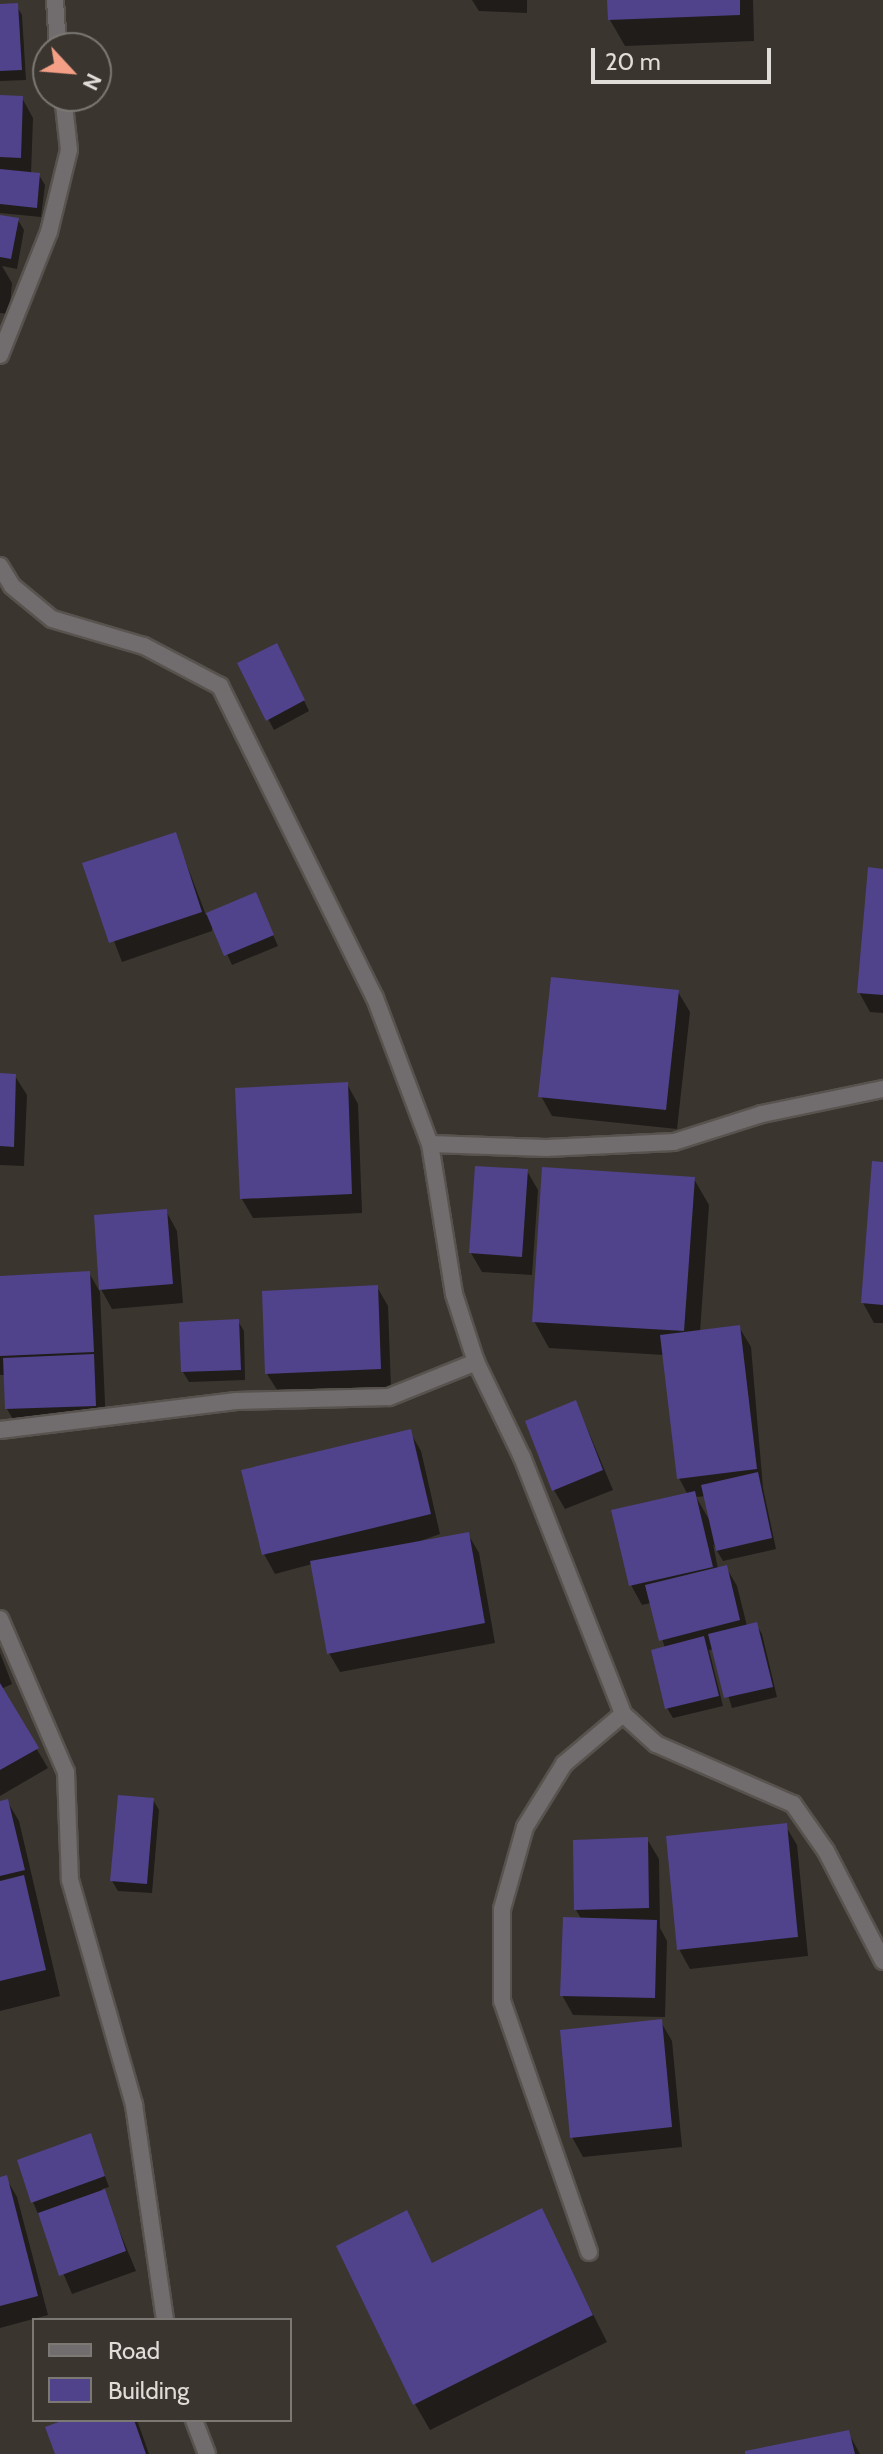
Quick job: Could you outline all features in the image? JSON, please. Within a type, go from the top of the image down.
[{"type":"street","points":[[55,0],[57,32]]},
{"type":"street","points":[[0,355],[49,232],[69,150],[65,112]]},
{"type":"street","points":[[0,566],[12,586],[52,619],[144,646],[220,686],[375,998],[430,1144],[454,1294],[476,1362],[522,1457],[623,1714],[656,1744],[793,1804],[826,1851],[883,1961]]},
{"type":"street","points":[[430,1144],[546,1148],[674,1142],[762,1114],[883,1089]]},
{"type":"street","points":[[0,1430],[236,1401],[389,1397],[476,1362]]},
{"type":"street","points":[[0,1619],[66,1772],[70,1880],[134,2105],[165,2318]]},
{"type":"street","points":[[589,2252],[502,2001],[502,1909],[532,1814],[564,1764],[623,1714]]},
{"type":"street","points":[[195,2422],[207,2454]]},
{"type":"building","points":[[607,0],[740,0],[740,15],[608,20]]},
{"type":"building","points":[[18,3],[22,70],[0,71],[0,4]]},
{"type":"building","points":[[0,95],[23,96],[21,158],[0,157]]},
{"type":"building","points":[[0,169],[40,173],[37,208],[0,204]]},
{"type":"building","points":[[0,215],[19,218],[11,259],[0,257]]},
{"type":"building","points":[[277,643],[305,700],[266,721],[237,663]]},
{"type":"building","points":[[176,832],[202,912],[109,943],[82,863]]},
{"type":"building","points":[[868,867],[883,869],[883,995],[857,993]]},
{"type":"building","points":[[256,892],[274,935],[224,956],[206,913]]},
{"type":"building","points":[[551,977],[679,990],[666,1110],[538,1097]]},
{"type":"building","points":[[0,1073],[16,1074],[14,1147],[0,1146]]},
{"type":"building","points":[[348,1082],[352,1194],[240,1199],[235,1088]]},
{"type":"building","points":[[872,1161],[883,1162],[883,1305],[861,1303]]},
{"type":"building","points":[[475,1166],[528,1169],[522,1257],[469,1253]]},
{"type":"building","points":[[542,1167],[695,1177],[684,1331],[532,1322]]},
{"type":"building","points":[[167,1209],[173,1284],[99,1290],[94,1215]]},
{"type":"building","points":[[90,1271],[94,1352],[0,1356],[0,1276]]},
{"type":"building","points":[[378,1285],[381,1369],[265,1374],[262,1291]]},
{"type":"building","points":[[239,1319],[241,1370],[181,1372],[179,1322]]},
{"type":"building","points":[[740,1325],[757,1469],[677,1479],[660,1335]]},
{"type":"building","points":[[94,1354],[96,1406],[5,1409],[3,1358]]},
{"type":"building","points":[[576,1400],[603,1470],[552,1491],[525,1421]]},
{"type":"building","points":[[411,1429],[431,1514],[262,1555],[241,1470]]},
{"type":"building","points":[[758,1472],[772,1538],[716,1551],[701,1485]]},
{"type":"building","points":[[695,1491],[713,1567],[629,1586],[611,1510]]},
{"type":"building","points":[[469,1532],[485,1623],[327,1654],[310,1561]]},
{"type":"building","points":[[727,1565],[740,1620],[659,1641],[645,1585]]},
{"type":"building","points":[[757,1622],[773,1687],[724,1698],[708,1634]]},
{"type":"building","points":[[704,1636],[719,1696],[665,1709],[651,1650]]},
{"type":"building","points":[[0,1683],[39,1748],[0,1770]]},
{"type":"building","points":[[118,1795],[154,1798],[147,1884],[110,1881]]},
{"type":"building","points":[[8,1799],[25,1870],[0,1876],[0,1801]]},
{"type":"building","points":[[787,1823],[798,1937],[677,1950],[666,1836]]},
{"type":"building","points":[[648,1837],[649,1908],[574,1910],[573,1840]]},
{"type":"building","points":[[24,1875],[46,1970],[0,1981],[0,1881]]},
{"type":"building","points":[[563,1917],[657,1920],[655,1998],[560,1996]]},
{"type":"building","points":[[662,2019],[672,2127],[570,2138],[560,2030]]},
{"type":"building","points":[[91,2133],[105,2176],[31,2203],[17,2160]]},
{"type":"building","points":[[7,2175],[38,2296],[0,2306],[0,2177]]},
{"type":"building","points":[[105,2189],[126,2251],[59,2276],[38,2213]]},
{"type":"building","points":[[542,2208],[593,2315],[413,2405],[336,2246],[407,2210],[432,2263]]},
{"type":"building","points":[[59,2422],[135,2422],[146,2454],[55,2454],[45,2427]]},
{"type":"building","points":[[849,2430],[855,2454],[745,2454],[745,2451]]}]
